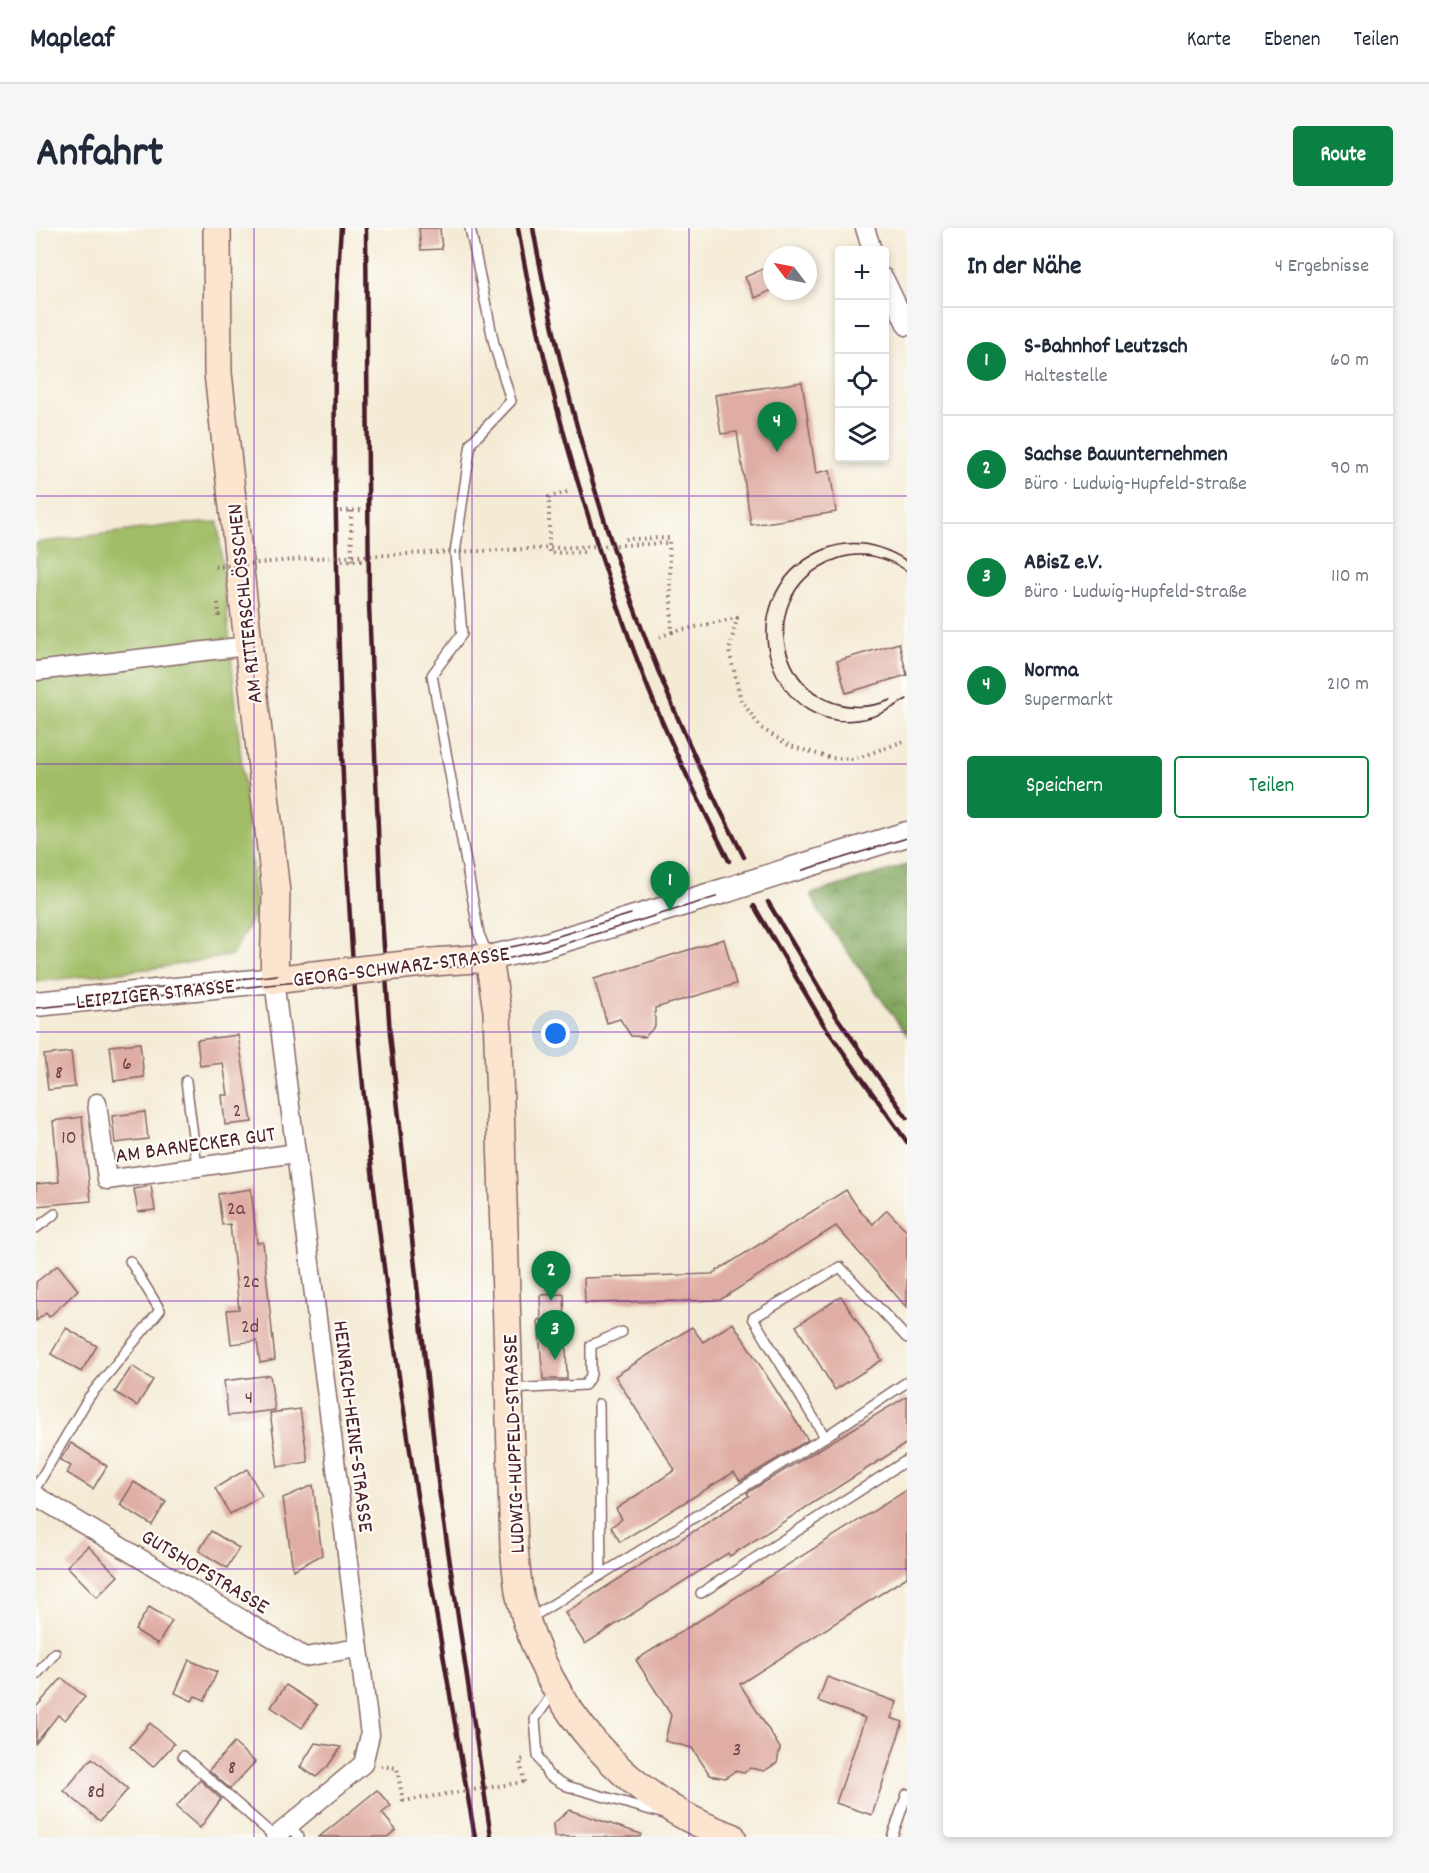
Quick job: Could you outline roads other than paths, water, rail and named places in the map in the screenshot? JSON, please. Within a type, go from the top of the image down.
[{"type":"main road","name":"AM RITTERSCHLÖSSCHEN","points":[[217,228],[218,373],[276,893],[274,980]]},
{"type":"main road","name":"GEORG-SCHWARZ-STRASSE","points":[[274,980],[489,958]]},
{"type":"main road","name":"LUDWIG-HUPFELD-STRASSE","points":[[489,958],[497,1011],[514,1547],[520,1600],[543,1666],[555,1690],[585,1734],[637,1785],[699,1825],[732,1837]]},
{"type":"street","points":[[865,228],[871,246]]},
{"type":"street","points":[[889,287],[907,326]]},
{"type":"street","points":[[36,671],[248,646]]},
{"type":"street","name":"GEORG-SCHWARZ-STRASSE","points":[[489,958],[546,945],[907,834]]},
{"type":"street","name":"LEIPZIGER STRASSE","points":[[36,1004],[274,980]]},
{"type":"street","name":"HEINRICH-HEINE-STRASSE","points":[[274,980],[370,1736],[363,1764],[295,1831],[275,1837]]},
{"type":"street","name":"AM BARNECKER GUT","points":[[97,1103],[107,1180],[296,1153]]},
{"type":"street","name":"GUTSHOFSTRASSE","points":[[36,1496],[305,1657],[358,1648]]},
{"type":"lane","points":[[470,228],[494,344],[511,400],[471,443],[455,553],[462,634],[432,675],[478,934],[489,958]]},
{"type":"lane","points":[[186,1081],[196,1167]]},
{"type":"lane","points":[[36,1228],[55,1214]]},
{"type":"lane","points":[[36,1487],[90,1397],[160,1310],[130,1261]]},
{"type":"lane","points":[[825,1437],[753,1318],[840,1267],[907,1338]]},
{"type":"lane","points":[[509,1389],[585,1385],[591,1375],[591,1345],[622,1332]]},
{"type":"lane","points":[[527,1621],[825,1437],[907,1382]]},
{"type":"lane","points":[[599,1404],[601,1575]]},
{"type":"lane","points":[[701,1593],[907,1460]]},
{"type":"lane","points":[[36,1675],[55,1653]]},
{"type":"lane","points":[[555,1690],[535,1719],[538,1756],[548,1775],[567,1786],[699,1825]]},
{"type":"lane","points":[[183,1756],[275,1837]]},
{"type":"lane","points":[[892,1837],[907,1794]]},
{"type":"tram line","points":[[907,561],[886,550],[865,544],[843,544],[821,551],[790,573],[773,600],[767,631],[772,662],[786,689],[808,710],[837,720],[871,717],[907,699]]},
{"type":"tram line","points":[[891,700],[855,706],[826,699],[803,682],[789,658],[784,630],[789,602],[807,577],[837,559],[855,555],[874,556],[907,571]]},
{"type":"tram line","points":[[36,1008],[490,963],[547,949],[907,838]]},
{"type":"tram line","points":[[472,955],[545,940],[631,914]]},
{"type":"tram line","points":[[123,991],[278,975]]},
{"type":"railway","points":[[341,228],[335,371],[336,515],[345,817],[352,955],[381,1247],[431,1585],[475,1837]]},
{"type":"railway","points":[[366,228],[369,604],[381,903],[390,1034],[439,1490],[491,1837]]},
{"type":"railway","points":[[518,228],[534,312],[554,395],[576,477],[602,559],[653,700],[729,861]]},
{"type":"railway","points":[[533,228],[568,391],[589,471],[614,550],[673,706],[744,857]]},
{"type":"railway","points":[[768,902],[836,1016],[907,1118]]},
{"type":"railway","points":[[754,906],[824,1025],[907,1142]]},
{"type":"place","name":"Norma","points":[[777,452]]},
{"type":"place","name":"S-Bahnhof Leutzsch","points":[[670,911]]},
{"type":"place","name":"Sachse Bauunternehmen","points":[[551,1301]]},
{"type":"place","name":"ABisZ e.V.","points":[[555,1360]]}]
